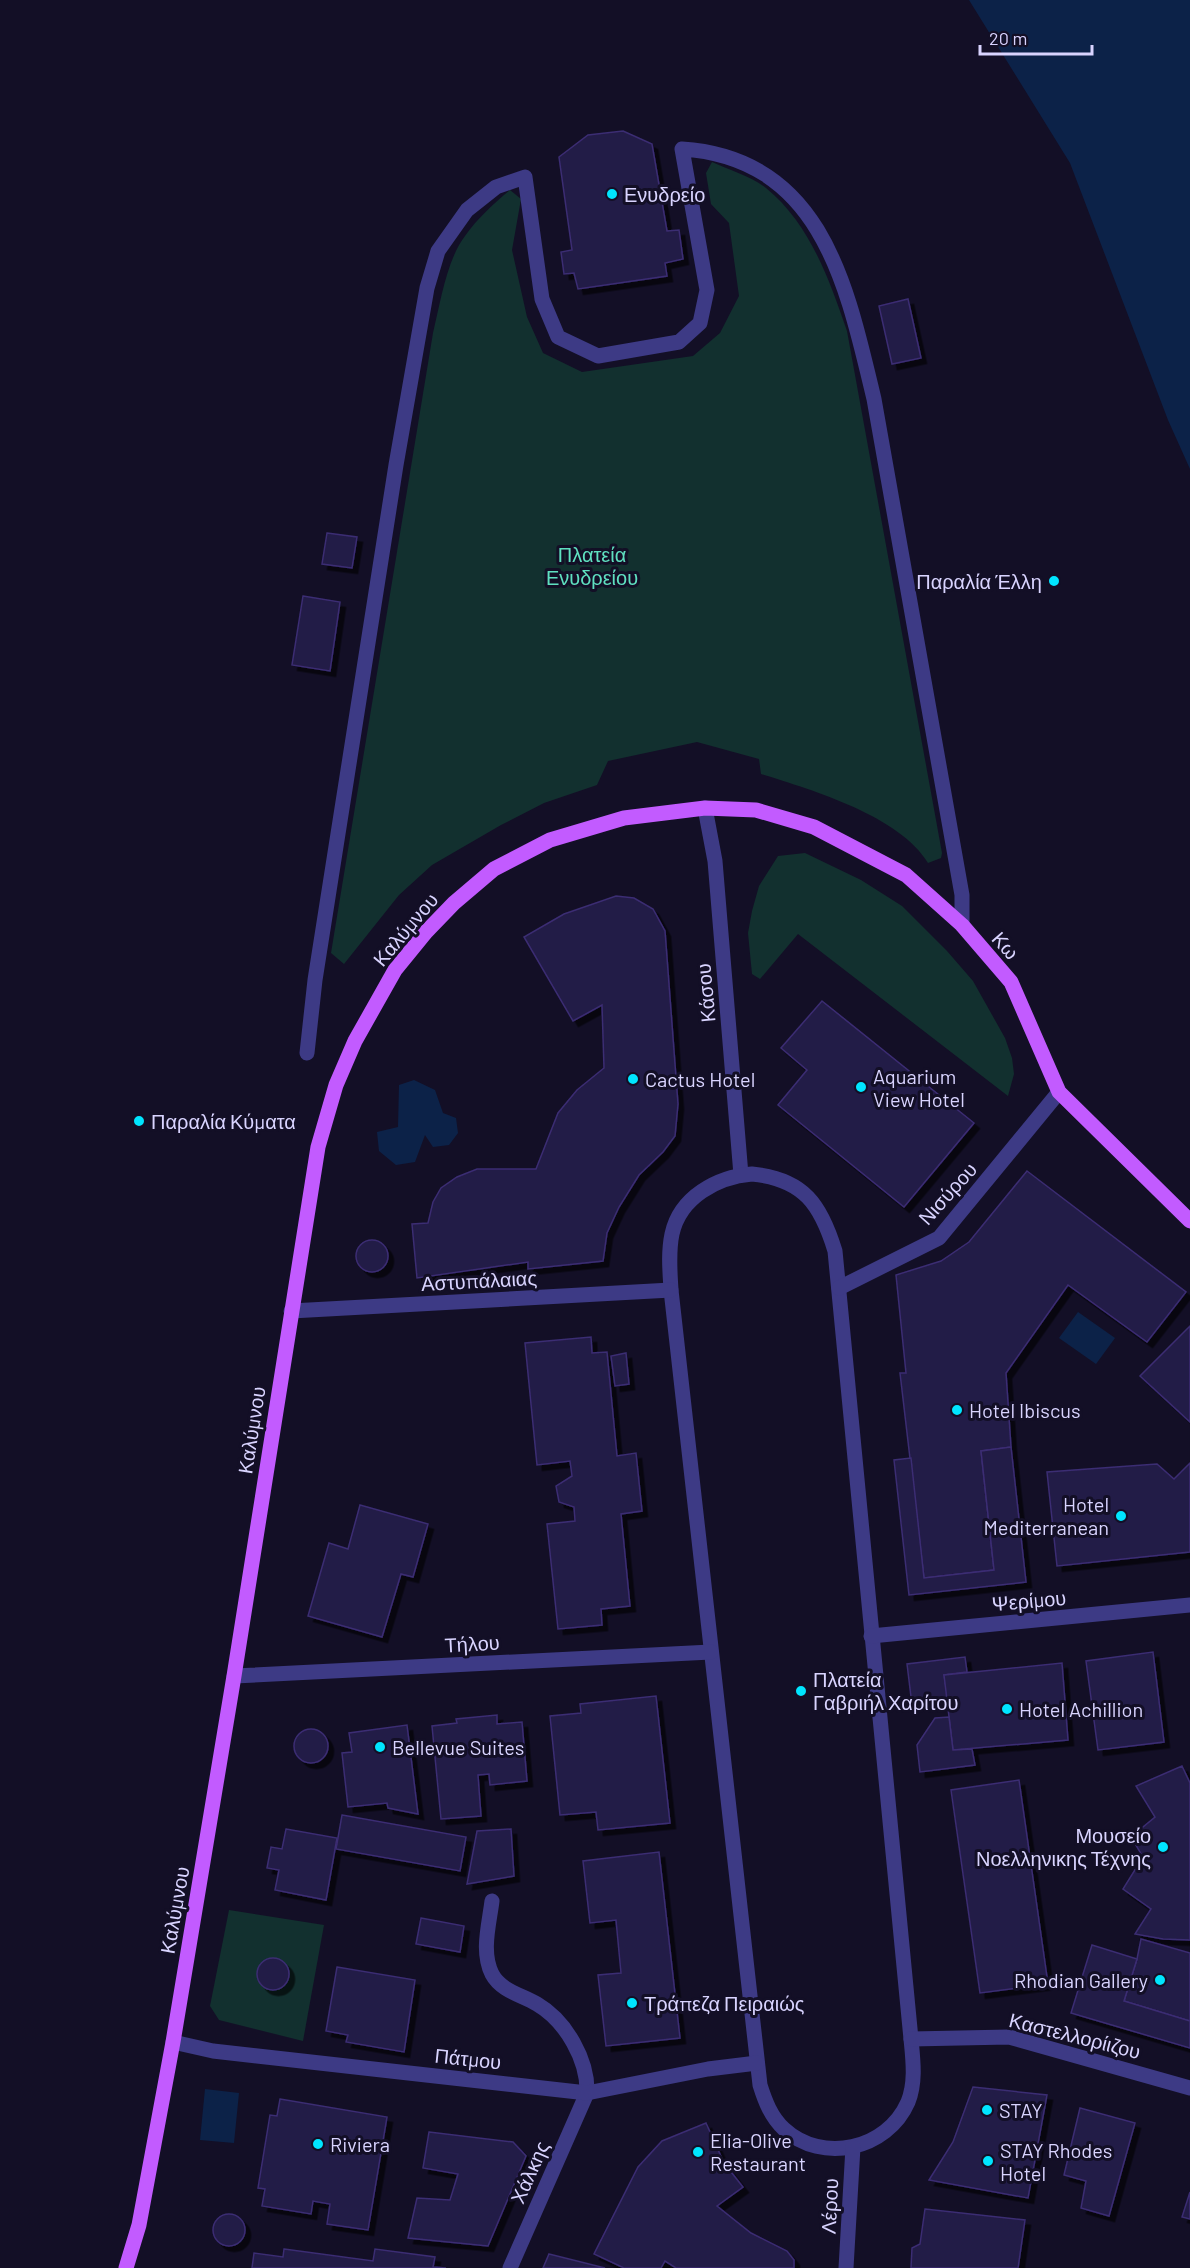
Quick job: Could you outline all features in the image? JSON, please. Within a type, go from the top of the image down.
[{"type":"main road","name":"Κω","points":[[705,808],[756,810],[814,827],[906,876],[962,925],[1011,982],[1059,1092],[1190,1221]]},
{"type":"main road","name":"Καλύμνου","points":[[126,2268],[139,2225],[173,2042],[318,1147],[336,1085],[356,1041],[395,970],[426,932],[454,903],[494,869],[549,840],[624,818],[705,808]]},
{"type":"street","points":[[307,1053],[326,911],[396,465],[427,288],[438,250],[467,210],[496,187],[525,177],[542,299],[558,337],[598,356],[680,342],[700,323],[707,290],[682,149],[708,151],[750,164],[780,185],[808,215],[834,259],[856,323],[874,399],[962,895],[962,925]]},
{"type":"street","name":"Κάσου","points":[[705,808],[715,861],[741,1175]]},
{"type":"street","name":"Νισύρου","points":[[839,1288],[939,1238],[1059,1092]]},
{"type":"street","points":[[741,1175],[765,1175],[779,1179],[797,1189],[813,1202],[827,1225],[835,1251],[839,1288],[914,2074],[912,2087],[902,2113],[886,2131],[875,2139],[853,2147],[833,2149],[814,2146],[800,2140],[783,2128],[764,2100],[757,2063],[670,1290],[669,1254],[672,1233],[682,1211],[706,1187],[741,1175]]},
{"type":"street","name":"Αστυπάλαιας","points":[[291,1311],[670,1290]]},
{"type":"street","name":"Ψερίμου","points":[[871,1636],[1190,1605]]},
{"type":"street","name":"Τήλου","points":[[234,1676],[711,1652]]},
{"type":"street","points":[[492,1901],[486,1953],[493,1976],[507,1989],[539,2005],[569,2034],[578,2052],[587,2081],[587,2093]]},
{"type":"street","name":"Καστελλορίιζου","points":[[911,2039],[1010,2037],[1190,2088]]},
{"type":"street","name":"Πάτμου","points":[[173,2042],[213,2051],[587,2093],[708,2069],[757,2063]]},
{"type":"street","name":"Χάλκης","points":[[510,2268],[587,2093]]},
{"type":"street","name":"Λέρου","points":[[846,2268],[853,2147]]},
{"type":"green space","name":"Πλατεία Ενυδρείου","points":[[712,162],[761,184],[795,218],[825,272],[847,331],[942,853],[941,858],[928,863],[915,846],[876,818],[829,797],[761,774],[759,759],[697,742],[608,761],[597,785],[544,803],[432,865],[399,895],[344,964],[331,953],[433,333],[453,257],[475,224],[510,190],[521,199],[512,250],[527,317],[543,353],[582,372],[693,356],[720,333],[739,296],[729,223],[711,204],[706,173]]},
{"type":"green space","points":[[805,853],[861,880],[902,906],[973,981],[1005,1038],[1012,1058],[1014,1074],[1008,1096],[798,934],[760,979],[752,974],[748,933],[759,886],[778,856]]},
{"type":"green space","points":[[229,1910],[324,1925],[303,2041],[219,2020],[210,2006]]},
{"type":"water","points":[[969,0],[1190,0],[1190,469],[1168,420],[1070,163]]},
{"type":"water","points":[[414,1080],[435,1090],[443,1113],[456,1118],[458,1133],[449,1145],[433,1147],[425,1135],[415,1162],[396,1165],[379,1151],[377,1132],[398,1127],[399,1085]]},
{"type":"water","points":[[1078,1312],[1115,1338],[1096,1364],[1059,1338]]},
{"type":"water","points":[[205,2089],[239,2093],[234,2143],[200,2140]]},
{"type":"building","name":"Ενυδρείο","points":[[623,131],[652,144],[667,231],[679,230],[683,259],[665,263],[667,276],[578,289],[574,273],[564,274],[561,252],[572,250],[559,157],[588,135]]},
{"type":"building","points":[[908,299],[921,358],[892,364],[879,306]]},
{"type":"building","points":[[327,533],[357,537],[352,568],[322,564]]},
{"type":"building","points":[[303,596],[340,602],[330,671],[292,665]]},
{"type":"building","name":"Cactus Hotel","points":[[616,896],[634,898],[653,909],[665,931],[678,1104],[675,1136],[663,1152],[639,1175],[619,1207],[607,1233],[603,1261],[528,1269],[528,1262],[417,1278],[412,1224],[428,1223],[433,1202],[441,1188],[457,1177],[477,1169],[536,1169],[558,1113],[577,1090],[604,1068],[602,1005],[573,1021],[524,937],[564,914]]},
{"type":"building","name":"Aquarium View Hotel","points":[[822,1001],[974,1123],[904,1207],[778,1105],[807,1070],[781,1048]]},
{"type":"building","name":"Hotel Ibiscus","points":[[1027,1171],[1186,1292],[1147,1342],[1068,1285],[1006,1373],[1011,1447],[981,1451],[994,1570],[924,1578],[900,1373],[906,1373],[896,1275],[941,1261],[969,1242]]},
{"type":"building","points":[[372,1240],[383,1245],[388,1256],[383,1267],[372,1272],[361,1267],[356,1256],[361,1245]]},
{"type":"building","points":[[1190,1326],[1190,1422],[1140,1376]]},
{"type":"building","points":[[591,1337],[592,1353],[607,1352],[617,1456],[636,1453],[642,1511],[621,1514],[630,1606],[601,1609],[602,1625],[558,1629],[547,1524],[575,1521],[574,1507],[559,1502],[556,1486],[572,1476],[570,1461],[537,1465],[525,1343]]},
{"type":"building","points":[[626,1353],[629,1384],[615,1386],[611,1356]]},
{"type":"building","points":[[1011,1447],[1026,1582],[909,1595],[894,1460],[911,1458],[924,1578],[994,1570],[981,1451]]},
{"type":"building","name":"Hotel Mediterranean","points":[[1190,1463],[1190,1552],[1057,1566],[1047,1472],[1157,1464],[1174,1479]]},
{"type":"building","points":[[360,1505],[428,1524],[413,1577],[401,1574],[382,1637],[308,1616],[329,1543],[348,1549]]},
{"type":"building","points":[[1153,1652],[1164,1742],[1098,1750],[1086,1661]]},
{"type":"building","points":[[965,1657],[967,1672],[944,1675],[948,1701],[912,1705],[907,1664]]},
{"type":"building","name":"Hotel Achillion","points":[[1062,1663],[1068,1740],[953,1750],[944,1675]]},
{"type":"building","points":[[656,1696],[670,1823],[598,1830],[596,1812],[560,1815],[550,1716],[581,1713],[580,1704]]},
{"type":"building","points":[[497,1715],[497,1724],[522,1722],[527,1781],[490,1785],[489,1774],[478,1775],[481,1816],[441,1819],[432,1726],[457,1723],[456,1719]]},
{"type":"building","points":[[949,1717],[953,1750],[972,1749],[975,1765],[920,1772],[917,1745],[935,1718]]},
{"type":"building","points":[[407,1725],[418,1814],[388,1808],[387,1803],[348,1807],[342,1753],[352,1752],[349,1733]]},
{"type":"building","points":[[311,1729],[323,1734],[328,1746],[323,1758],[311,1763],[299,1758],[294,1746],[299,1734]]},
{"type":"building","name":"Μουσείο Νοελληνικης Τέχνης","points":[[1182,1766],[1190,1783],[1190,1940],[1163,1939],[1135,1934],[1151,1909],[1123,1889],[1143,1857],[1131,1837],[1155,1817],[1136,1786]]},
{"type":"building","points":[[1019,1780],[1048,1984],[980,1993],[951,1790]]},
{"type":"building","points":[[342,1815],[466,1837],[460,1871],[336,1849]]},
{"type":"building","points":[[286,1829],[337,1838],[326,1900],[275,1890],[279,1870],[267,1868],[271,1847],[282,1849]]},
{"type":"building","points":[[511,1829],[514,1876],[467,1884],[477,1831]]},
{"type":"building","points":[[659,1852],[680,2038],[606,2046],[598,1975],[621,1973],[616,1920],[590,1923],[583,1861]]},
{"type":"building","points":[[421,1918],[464,1926],[460,1952],[416,1944]]},
{"type":"building","name":"Rhodian Gallery","points":[[1141,1939],[1190,1953],[1190,2021],[1124,2001]]},
{"type":"building","points":[[1092,1945],[1137,1959],[1124,2001],[1190,2021],[1190,2048],[1071,2013]]},
{"type":"building","points":[[273,1958],[284,1963],[289,1974],[284,1985],[273,1990],[262,1985],[257,1974],[262,1963]]},
{"type":"building","points":[[337,1967],[415,1980],[404,2052],[346,2042],[348,2035],[326,2031]]},
{"type":"building","name":"STAY Rhodes Hotel","points":[[973,2087],[1047,2095],[1028,2198],[929,2180],[953,2142]]},
{"type":"building","points":[[280,2099],[387,2117],[368,2230],[327,2224],[330,2204],[313,2201],[311,2214],[262,2206],[265,2189],[258,2188],[270,2115],[277,2116]]},
{"type":"building","points":[[1080,2108],[1135,2123],[1109,2216],[1081,2208],[1086,2181],[1064,2175]]},
{"type":"building","points":[[706,2123],[724,2163],[743,2187],[717,2206],[751,2233],[787,2251],[794,2260],[794,2268],[676,2268],[665,2261],[661,2268],[624,2268],[594,2254],[638,2167],[662,2141]]},
{"type":"building","points":[[429,2132],[513,2142],[526,2156],[488,2246],[408,2238],[417,2198],[450,2200],[458,2174],[423,2168]]},
{"type":"building","points":[[1190,2192],[1190,2219],[1182,2217]]},
{"type":"building","points":[[925,2209],[1025,2220],[1018,2268],[911,2268],[912,2248],[920,2244]]},
{"type":"building","points":[[229,2214],[240,2219],[245,2230],[240,2241],[229,2246],[218,2241],[213,2230],[218,2219]]},
{"type":"building","points":[[284,2249],[373,2261],[375,2249],[435,2257],[433,2267],[446,2268],[252,2268],[254,2253],[283,2257]]},
{"type":"building","points":[[549,2254],[605,2268],[543,2268]]},
{"type":"place","name":"Ενυδρείο","points":[[612,194]]},
{"type":"place","name":"Παραλία Έλλη","points":[[1054,581]]},
{"type":"place","name":"Cactus Hotel","points":[[633,1079]]},
{"type":"place","name":"Aquarium View Hotel","points":[[861,1087]]},
{"type":"place","name":"Παραλία Κύματα","points":[[139,1121]]},
{"type":"place","name":"Hotel Ibiscus","points":[[957,1410]]},
{"type":"place","name":"Hotel Mediterranean","points":[[1121,1516]]},
{"type":"place","name":"Πλατεία Γαβριήλ Χαρίτου","points":[[801,1691]]},
{"type":"place","name":"Hotel Achillion","points":[[1007,1709]]},
{"type":"place","name":"Bellevue Suites","points":[[380,1747]]},
{"type":"place","name":"Μουσείο Νοελληνικης Τέχνης","points":[[1163,1847]]},
{"type":"place","name":"Rhodian Gallery","points":[[1160,1980]]},
{"type":"place","name":"Τράπεζα Πειραιώς","points":[[632,2003]]},
{"type":"place","name":"STAY","points":[[987,2110]]},
{"type":"place","name":"Riviera","points":[[318,2144]]},
{"type":"place","name":"Elia-Olive Restaurant","points":[[698,2152]]},
{"type":"place","name":"STAY Rhodes Hotel","points":[[988,2161]]}]
